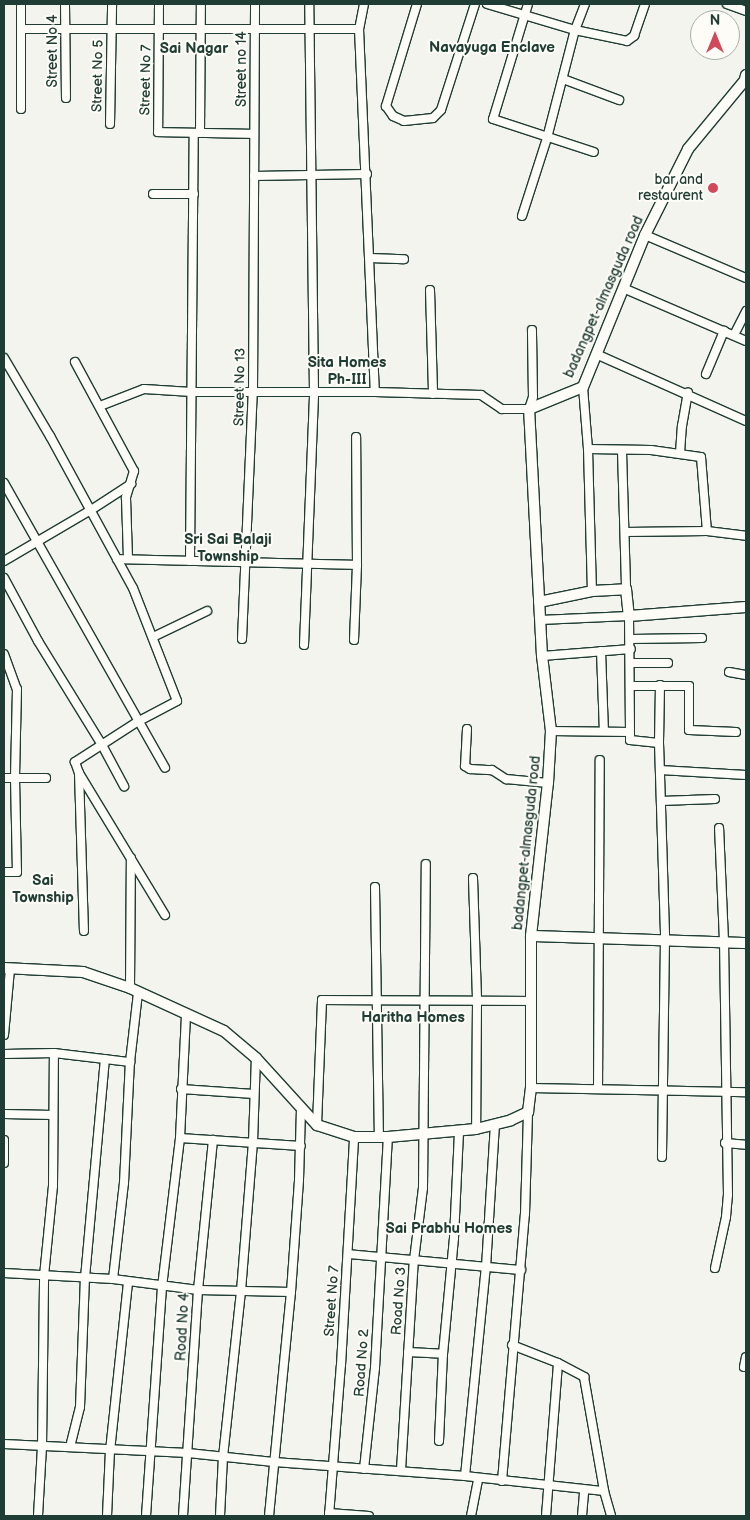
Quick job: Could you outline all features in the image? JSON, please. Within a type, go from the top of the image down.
[{"type":"street","points":[[21,4],[21,109]]},
{"type":"street","name":"Street No 4","points":[[66,4],[66,98]]},
{"type":"street","name":"Street No 5","points":[[110,124],[112,4]]},
{"type":"street","name":"Street No 7","points":[[159,4],[158,132],[197,133]]},
{"type":"street","points":[[190,561],[194,194],[201,4]]},
{"type":"street","name":"Street no 14","points":[[254,134],[255,4]]},
{"type":"street","points":[[304,645],[314,392],[309,4]]},
{"type":"street","points":[[364,4],[359,29],[367,174],[375,392]]},
{"type":"street","points":[[417,4],[386,106],[393,116],[404,121],[433,118],[441,110],[475,4]]},
{"type":"street","points":[[487,4],[575,30],[627,41],[634,36],[645,4]]},
{"type":"street","points":[[528,4],[493,119],[546,138],[594,152]]},
{"type":"street","points":[[522,216],[563,79],[575,30],[585,4]]},
{"type":"street","points":[[727,4],[746,11]]},
{"type":"street","points":[[21,29],[359,29]]},
{"type":"street","points":[[563,79],[619,100]]},
{"type":"street","name":"badangpet-almasguda road","points":[[528,1112],[531,1088],[531,936],[548,783],[551,731],[542,656],[529,409],[583,387],[645,235],[688,149],[746,79]]},
{"type":"street","points":[[197,133],[254,134]]},
{"type":"street","name":"Street No 13","points":[[242,639],[247,563],[253,392],[254,134]]},
{"type":"street","points":[[254,176],[367,174]]},
{"type":"street","points":[[153,194],[194,194]]},
{"type":"street","points":[[645,235],[746,278]]},
{"type":"street","points":[[370,258],[404,259]]},
{"type":"street","points":[[623,288],[746,340]]},
{"type":"street","points":[[430,290],[433,394]]},
{"type":"street","points":[[734,335],[746,311]]},
{"type":"street","points":[[100,406],[144,389],[192,392],[375,392],[481,395],[502,409],[529,409],[533,397],[532,330]]},
{"type":"street","points":[[706,374],[724,331]]},
{"type":"street","points":[[596,354],[688,393],[746,421]]},
{"type":"street","points":[[4,358],[91,510],[133,588],[177,701],[137,722],[102,745],[76,759],[75,765],[165,915]]},
{"type":"street","points":[[75,362],[134,471],[126,498],[128,559]]},
{"type":"street","points":[[583,387],[588,449],[592,591]]},
{"type":"street","points":[[680,453],[682,426],[688,393]]},
{"type":"street","points":[[354,640],[357,565],[356,437]]},
{"type":"street","points":[[588,449],[680,453],[701,457],[707,532]]},
{"type":"street","points":[[622,450],[626,590],[631,639],[630,740],[659,743]]},
{"type":"street","points":[[4,483],[137,722],[165,768]]},
{"type":"street","points":[[4,561],[131,484]]},
{"type":"street","points":[[625,532],[707,532],[746,536]]},
{"type":"street","points":[[117,559],[357,565]]},
{"type":"street","points":[[4,578],[38,642],[102,745],[124,786]]},
{"type":"street","points":[[539,602],[592,591],[626,590]]},
{"type":"street","points":[[540,620],[629,616],[746,607]]},
{"type":"street","points":[[153,637],[207,611]]},
{"type":"street","points":[[631,639],[702,638]]},
{"type":"street","points":[[542,656],[631,649]]},
{"type":"street","points":[[601,651],[604,731]]},
{"type":"street","points":[[4,654],[17,689],[15,778],[17,872],[4,872]]},
{"type":"street","points":[[631,662],[668,662]]},
{"type":"street","points":[[729,672],[746,675]]},
{"type":"street","points":[[630,686],[689,686],[689,730],[736,732]]},
{"type":"street","points":[[660,686],[659,743],[665,939],[662,1157]]},
{"type":"street","points":[[467,729],[465,766],[470,769],[492,770],[506,779],[548,783]]},
{"type":"street","points":[[551,731],[630,732]]},
{"type":"street","points":[[598,1089],[600,760]]},
{"type":"street","points":[[660,770],[688,770],[746,775]]},
{"type":"street","points":[[79,773],[84,931]]},
{"type":"street","points":[[4,778],[46,778]]},
{"type":"street","points":[[661,800],[715,799]]},
{"type":"street","points":[[715,1268],[726,1217],[724,941],[719,828]]},
{"type":"street","points":[[114,1279],[124,1183],[134,991],[130,857]]},
{"type":"street","name":"Road No 3","points":[[401,1470],[414,1260],[422,1188],[426,864]]},
{"type":"street","points":[[473,878],[477,1001],[476,1129]]},
{"type":"street","name":"Road No 2","points":[[364,1469],[375,1368],[381,1258],[384,1137],[377,1000],[374,887]]},
{"type":"street","points":[[531,936],[746,943]]},
{"type":"street","points":[[4,1035],[7,969],[82,972],[134,991],[224,1031],[256,1058],[317,1126],[354,1137],[384,1137],[496,1126],[528,1112],[528,1158],[521,1270],[512,1345],[502,1482]]},
{"type":"street","points":[[317,1126],[322,1000],[532,1001]]},
{"type":"street","points":[[146,1516],[162,1286],[180,1138],[186,1014]]},
{"type":"street","points":[[4,1054],[54,1053],[130,1062]]},
{"type":"street","points":[[38,1516],[42,1447],[44,1276],[53,1186],[54,1053]]},
{"type":"street","points":[[220,1516],[223,1457],[241,1291],[253,1142],[256,1058]]},
{"type":"street","points":[[70,1447],[80,1407],[85,1278],[105,1059]]},
{"type":"street","points":[[531,1088],[746,1092]]},
{"type":"street","points":[[181,1089],[254,1094]]},
{"type":"street","points":[[269,1516],[291,1292],[302,1108]]},
{"type":"street","points":[[4,1114],[53,1115]]},
{"type":"street","points":[[465,1476],[486,1267],[496,1126]]},
{"type":"street","points":[[438,1441],[459,1131]]},
{"type":"street","name":"Street No 7","points":[[329,1515],[331,1466],[348,1254],[354,1137]]},
{"type":"street","points":[[180,1138],[301,1146]]},
{"type":"street","points":[[4,1140],[4,1162]]},
{"type":"street","name":"Road No 4","points":[[183,1516],[198,1290],[213,1140]]},
{"type":"street","points":[[725,1143],[746,1145]]},
{"type":"street","points":[[348,1254],[521,1270]]},
{"type":"street","points":[[4,1273],[114,1279],[198,1290],[291,1292]]},
{"type":"street","points":[[107,1516],[110,1451],[128,1282]]},
{"type":"street","points":[[512,1345],[558,1363],[583,1376],[586,1381],[604,1491],[612,1516]]},
{"type":"street","points":[[408,1352],[443,1354]]},
{"type":"street","points":[[744,1366],[746,1357]]},
{"type":"street","points":[[546,1516],[558,1363]]},
{"type":"street","points":[[4,1444],[110,1451],[150,1450],[274,1462],[401,1470],[584,1491],[604,1491]]},
{"type":"street","points":[[471,1516],[478,1479]]},
{"type":"street","points":[[582,1516],[584,1491]]},
{"type":"street","points":[[329,1515],[369,1516]]},
{"type":"place","name":"bar and restaurent","points":[[713,188]]},
{"type":"district","name":"Navayuga Enclave","points":[[492,48]]},
{"type":"district","name":"Sai Nagar","points":[[194,49]]},
{"type":"district","name":"Sita Homes Ph-III","points":[[347,370]]},
{"type":"district","name":"Sri Sai Balaji Township","points":[[228,548]]},
{"type":"district","name":"Sai Township","points":[[43,888]]},
{"type":"district","name":"Haritha Homes","points":[[413,1018]]},
{"type":"district","name":"Sai Prabhu Homes","points":[[449,1229]]}]
